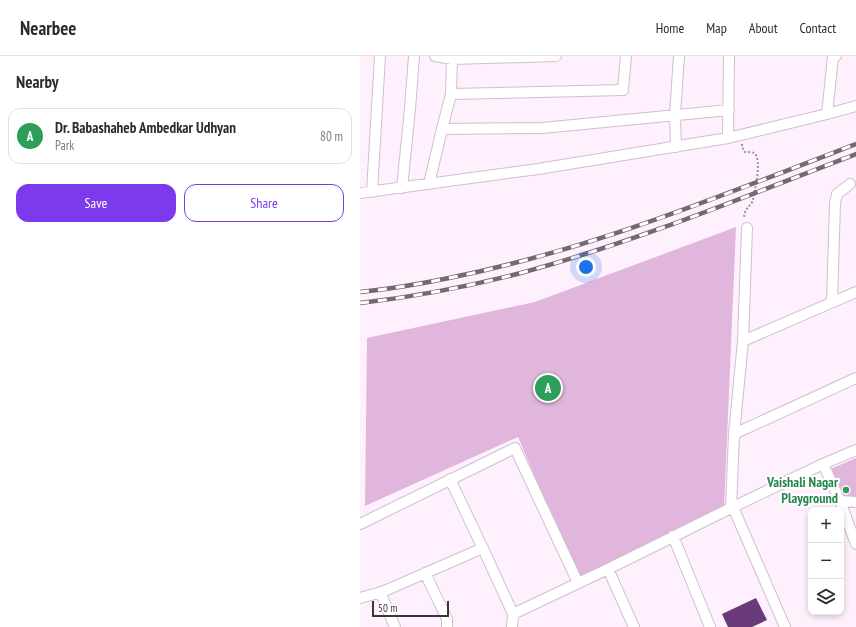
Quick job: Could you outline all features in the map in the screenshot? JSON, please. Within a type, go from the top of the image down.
[{"type":"street","points":[[372,192],[380,56]]},
{"type":"street","points":[[402,188],[414,56]]},
{"type":"street","points":[[435,56],[452,59],[556,56]]},
{"type":"street","points":[[451,94],[622,90],[626,56]]},
{"type":"street","points":[[676,147],[675,115],[679,56]]},
{"type":"street","points":[[728,138],[729,56]]},
{"type":"street","points":[[827,114],[834,56]]},
{"type":"street","points":[[429,184],[451,94],[452,59]]},
{"type":"street","points":[[360,194],[538,169],[728,138],[856,106]]},
{"type":"street","points":[[442,129],[542,128],[729,110]]},
{"type":"street","points":[[832,302],[836,203],[838,194],[850,184]]},
{"type":"street","points":[[747,228],[743,341],[734,434],[732,507],[785,627]]},
{"type":"street","points":[[743,341],[856,292]]},
{"type":"street","points":[[734,434],[856,378]]},
{"type":"street","points":[[360,524],[514,448],[578,583]]},
{"type":"street","points":[[513,614],[608,569],[732,507],[856,450]]},
{"type":"street","points":[[823,464],[840,501],[856,544]]},
{"type":"street","points":[[450,479],[513,614],[512,627]]},
{"type":"street","points":[[840,501],[856,502]]},
{"type":"street","points":[[673,536],[710,627]]},
{"type":"street","points":[[360,598],[380,592],[483,548]]},
{"type":"street","points":[[608,569],[634,627]]},
{"type":"street","points":[[425,573],[447,619],[447,627]]},
{"type":"street","points":[[380,592],[395,627]]},
{"type":"path","points":[[741,135],[742,147],[745,152],[752,152],[755,154],[758,164],[758,174],[753,201],[746,208],[744,214],[744,221],[747,228]]},
{"type":"shaded area","points":[[736,227],[724,509],[578,578],[518,437],[365,506],[367,338],[535,302]]},
{"type":"shaded area","name":"Vaishali Nagar Playground","points":[[856,458],[856,508],[847,508],[826,471]]},
{"type":"building","points":[[756,598],[767,620],[752,627],[728,627],[722,614]]},
{"type":"railway","points":[[360,292],[449,278],[502,266],[605,237],[756,183],[856,144]]},
{"type":"railway","points":[[360,303],[420,295],[517,274],[560,262],[646,234],[856,154]]},
{"type":"place","name":"Dr. Babashaheb Ambedkar Udhyan","points":[[548,388]]},
{"type":"place","name":"Vaishali Nagar Playground","points":[[846,490]]}]
